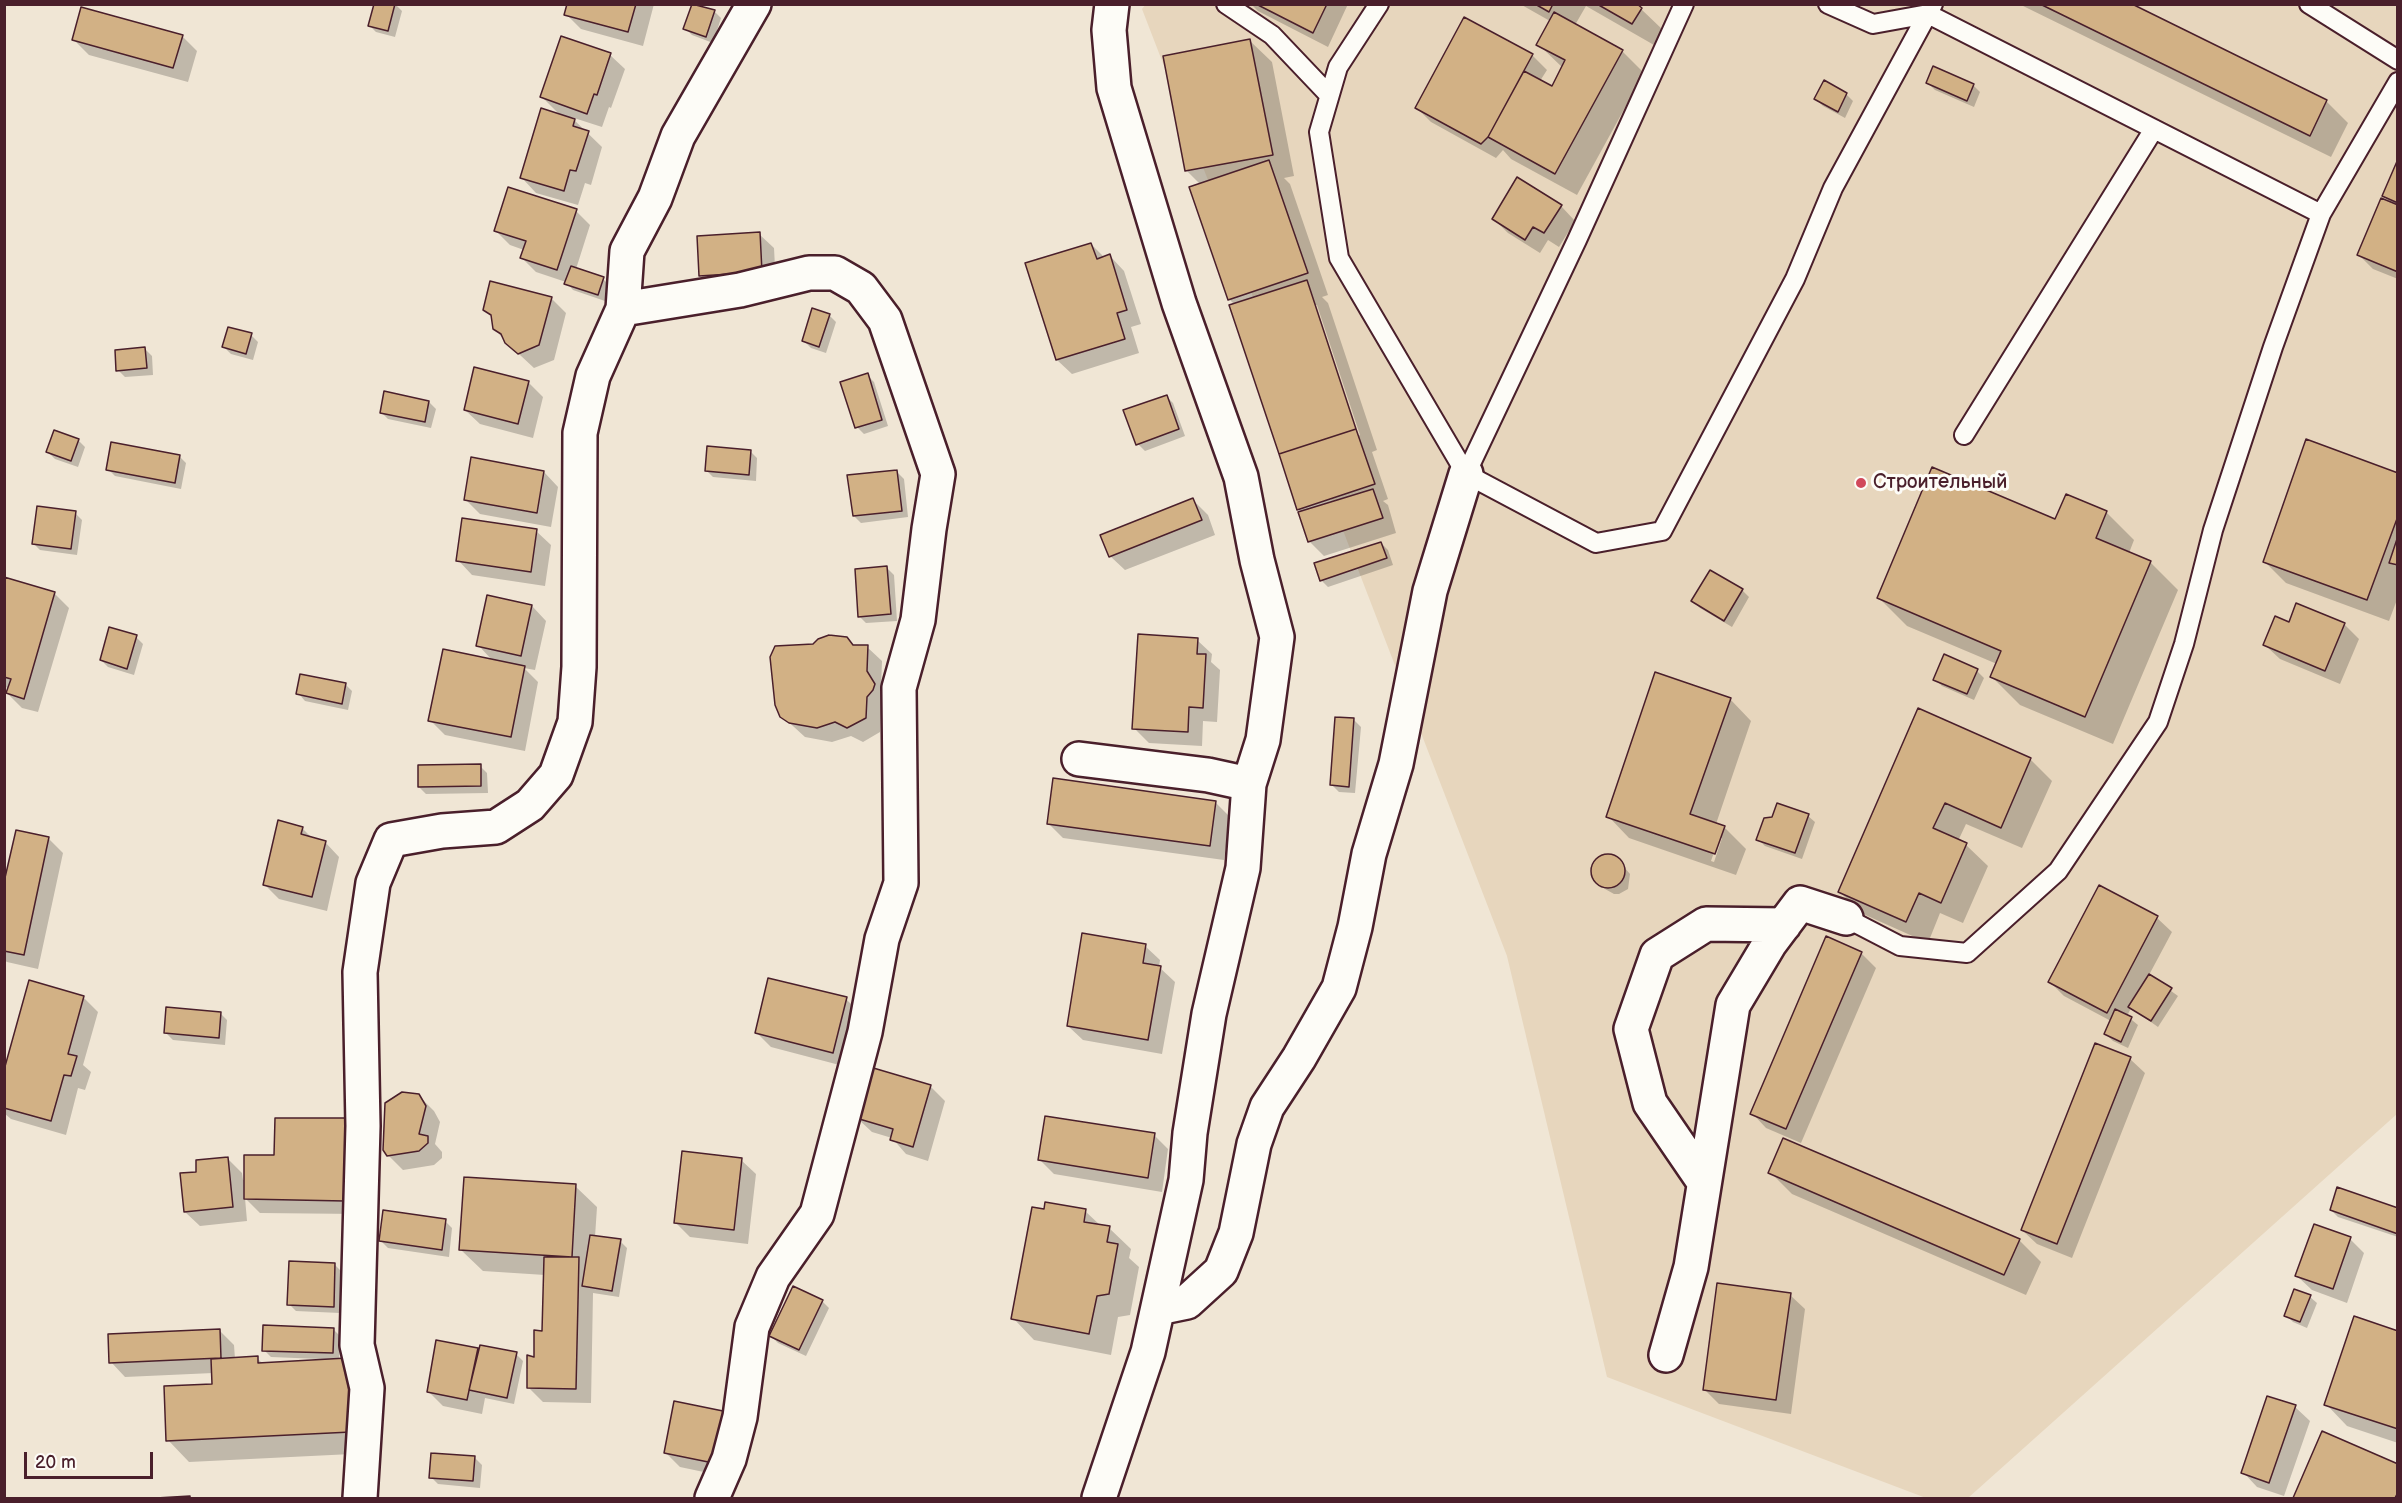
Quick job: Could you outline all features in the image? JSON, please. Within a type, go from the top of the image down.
[{"type":"street","points":[[360,1498],[367,1388],[357,1345],[363,1126],[360,972],[373,883],[391,840],[442,831],[496,827],[530,805],[556,775],[575,722],[579,667],[580,433],[593,376],[623,309],[627,251],[655,198],[678,136],[754,4]]},
{"type":"street","points":[[1100,1498],[1148,1352],[1186,1180],[1190,1133],[1209,1014],[1243,868],[1249,784],[1263,740],[1277,637],[1257,560],[1241,477],[1179,303],[1114,88],[1109,30],[1112,4]]},
{"type":"street","points":[[623,309],[740,290],[809,273],[835,273],[861,288],[885,320],[938,474],[918,620],[900,688],[901,883],[882,939],[865,1032],[817,1214],[773,1277],[753,1327],[740,1417],[729,1459],[712,1498]]},
{"type":"street","points":[[1158,1308],[1187,1302],[1221,1271],[1236,1233],[1254,1144],[1267,1107],[1299,1058],[1339,988],[1355,927],[1369,854],[1396,764],[1430,591],[1466,474]]},
{"type":"street","points":[[1079,759],[1208,776],[1249,784]]},
{"type":"street","points":[[1666,1355],[1691,1267],[1732,1005],[1770,943],[1800,903],[1846,918]]},
{"type":"street","points":[[1704,1182],[1650,1103],[1631,1029],[1657,955],[1706,924],[1784,925]]},
{"type":"lane","points":[[1226,4],[1272,35],[1329,95]]},
{"type":"lane","points":[[1379,4],[1338,67],[1319,132],[1339,258],[1466,474],[1596,543],[1662,531],[1795,279],[1833,188],[1931,9]]},
{"type":"lane","points":[[1466,474],[1572,251],[1684,4]]},
{"type":"lane","points":[[1828,4],[1873,24],[1931,9],[2154,129],[2321,214]]},
{"type":"lane","points":[[2309,4],[2397,60]]},
{"type":"lane","points":[[1846,918],[1900,946],[1967,953],[2058,871],[2158,722],[2184,644],[2213,530],[2273,346],[2321,214],[2397,82]]},
{"type":"lane","points":[[1964,435],[2154,129]]},
{"type":"shaded area","name":"Строительный","points":[[1146,4],[2397,5],[2397,1114],[1968,1498],[1926,1498],[1607,1377],[1507,956],[1142,9]]},
{"type":"building","points":[[374,4],[395,4],[388,31],[368,26]]},
{"type":"building","points":[[567,4],[636,4],[628,32],[564,15]]},
{"type":"building","points":[[692,4],[715,10],[706,37],[683,29]]},
{"type":"building","points":[[1256,4],[1327,4],[1313,33]]},
{"type":"building","points":[[1535,4],[1553,4],[1549,12]]},
{"type":"building","points":[[1597,4],[1637,4],[1642,8],[1632,24]]},
{"type":"building","points":[[2040,4],[2132,4],[2327,100],[2310,136]]},
{"type":"building","points":[[81,7],[183,35],[173,68],[72,40]]},
{"type":"building","points":[[1554,12],[1623,50],[1555,174],[1488,137],[1524,71],[1552,86],[1565,60],[1536,45]]},
{"type":"building","points":[[1464,17],[1533,54],[1488,137],[1481,144],[1415,108]]},
{"type":"building","points":[[561,36],[611,53],[597,95],[594,94],[587,114],[540,97]]},
{"type":"building","points":[[1250,39],[1273,155],[1185,171],[1163,56]]},
{"type":"building","points":[[1933,66],[1974,84],[1967,101],[1926,83]]},
{"type":"building","points":[[1824,80],[1847,93],[1838,112],[1814,99]]},
{"type":"building","points":[[541,108],[575,119],[573,126],[589,131],[576,171],[570,170],[564,191],[520,178]]},
{"type":"building","points":[[2398,159],[2398,203],[2382,196]]},
{"type":"building","points":[[1269,160],[1308,273],[1228,300],[1189,187]]},
{"type":"building","points":[[1517,177],[1562,205],[1544,233],[1533,227],[1525,240],[1492,219]]},
{"type":"building","points":[[508,187],[577,209],[557,270],[520,258],[526,241],[494,231]]},
{"type":"building","points":[[2381,198],[2398,205],[2398,272],[2357,255]]},
{"type":"building","points":[[760,232],[762,272],[699,276],[697,236]]},
{"type":"building","points":[[1091,243],[1097,259],[1110,254],[1127,310],[1117,313],[1125,339],[1056,360],[1025,263]]},
{"type":"building","points":[[571,266],[604,277],[598,295],[564,284]]},
{"type":"building","points":[[1307,280],[1356,429],[1279,454],[1229,305]]},
{"type":"building","points":[[490,281],[552,297],[539,345],[518,354],[505,343],[501,334],[493,329],[491,315],[483,310]]},
{"type":"building","points":[[812,308],[830,314],[819,347],[802,341]]},
{"type":"building","points":[[228,327],[252,333],[246,354],[222,347]]},
{"type":"building","points":[[145,347],[147,368],[116,371],[115,350]]},
{"type":"building","points":[[474,367],[529,381],[518,424],[464,410]]},
{"type":"building","points":[[868,373],[882,420],[855,428],[840,382]]},
{"type":"building","points":[[384,391],[429,401],[425,422],[380,413]]},
{"type":"building","points":[[1167,395],[1179,429],[1136,445],[1123,410]]},
{"type":"building","points":[[1356,429],[1375,484],[1297,510],[1279,454]]},
{"type":"building","points":[[54,430],[79,439],[71,461],[46,452]]},
{"type":"building","points":[[2306,439],[2398,473],[2398,516],[2367,600],[2263,562]]},
{"type":"building","points":[[111,442],[180,455],[175,483],[106,470]]},
{"type":"building","points":[[707,446],[751,450],[749,475],[705,471]]},
{"type":"building","points":[[471,457],[544,471],[537,513],[464,500]]},
{"type":"building","points":[[1932,467],[2055,519],[2066,494],[2107,511],[2096,538],[2151,561],[2085,717],[1990,677],[2001,651],[1877,598]]},
{"type":"building","points":[[897,470],[902,511],[853,516],[847,475]]},
{"type":"building","points":[[1373,489],[1383,518],[1308,542],[1298,512]]},
{"type":"building","points":[[1193,498],[1202,520],[1109,557],[1100,535]]},
{"type":"building","points":[[37,506],[76,511],[71,549],[32,544]]},
{"type":"building","points":[[462,518],[537,529],[531,572],[456,561]]},
{"type":"building","points":[[2398,536],[2398,565],[2389,563]]},
{"type":"building","points":[[1381,542],[1387,558],[1320,581],[1314,563]]},
{"type":"building","points":[[887,566],[891,614],[858,617],[855,569]]},
{"type":"building","points":[[1710,570],[1743,589],[1724,621],[1691,601]]},
{"type":"building","points":[[4,577],[55,592],[24,699],[6,693],[11,679],[4,677]]},
{"type":"building","points":[[487,595],[532,605],[521,656],[476,646]]},
{"type":"building","points":[[2296,603],[2345,623],[2325,671],[2263,645],[2275,616],[2289,622]]},
{"type":"building","points":[[109,627],[137,635],[127,669],[100,660]]},
{"type":"building","points":[[1138,634],[1198,638],[1197,654],[1206,654],[1203,708],[1189,707],[1188,732],[1132,729]]},
{"type":"building","points":[[829,635],[847,637],[853,645],[868,645],[867,671],[875,684],[867,697],[866,718],[847,728],[835,722],[817,728],[789,723],[780,717],[775,705],[770,657],[775,646],[813,644],[818,639]]},
{"type":"building","points":[[443,649],[525,666],[511,737],[428,721]]},
{"type":"building","points":[[1944,654],[1978,669],[1967,694],[1933,680]]},
{"type":"building","points":[[1655,672],[1731,698],[1690,814],[1725,826],[1715,854],[1606,817]]},
{"type":"building","points":[[300,674],[346,683],[342,704],[296,694]]},
{"type":"building","points":[[1918,708],[2031,758],[2001,828],[1945,803],[1933,828],[1967,843],[1941,903],[1919,893],[1906,922],[1838,892]]},
{"type":"building","points":[[1335,717],[1354,718],[1349,787],[1330,785]]},
{"type":"building","points":[[481,764],[481,786],[418,787],[418,765]]},
{"type":"building","points":[[1053,778],[1216,801],[1210,846],[1047,824]]},
{"type":"building","points":[[1777,803],[1809,814],[1795,853],[1756,840],[1764,818],[1772,817]]},
{"type":"building","points":[[278,820],[303,827],[301,834],[326,841],[312,897],[263,885]]},
{"type":"building","points":[[16,830],[49,837],[24,955],[4,951],[4,882]]},
{"type":"building","points":[[1608,854],[1620,859],[1625,871],[1620,883],[1608,888],[1596,883],[1591,871],[1596,859]]},
{"type":"building","points":[[2099,885],[2158,916],[2107,1013],[2048,982]]},
{"type":"building","points":[[1082,933],[1146,944],[1143,963],[1161,966],[1148,1040],[1067,1026]]},
{"type":"building","points":[[1826,936],[1862,952],[1786,1129],[1750,1114]]},
{"type":"building","points":[[2149,974],[2172,988],[2151,1021],[2128,1007]]},
{"type":"building","points":[[768,978],[847,997],[833,1053],[755,1033]]},
{"type":"building","points":[[29,980],[84,996],[68,1054],[77,1056],[71,1076],[64,1075],[51,1121],[4,1108],[4,1070]]},
{"type":"building","points":[[166,1007],[221,1012],[219,1038],[164,1033]]},
{"type":"building","points":[[2115,1009],[2132,1017],[2121,1042],[2104,1034]]},
{"type":"building","points":[[2095,1043],[2131,1057],[2057,1244],[2021,1230]]},
{"type":"building","points":[[870,1067],[931,1085],[913,1147],[890,1140],[893,1129],[856,1118]]},
{"type":"building","points":[[402,1092],[419,1094],[426,1106],[419,1134],[428,1136],[428,1143],[419,1151],[387,1156],[383,1150],[385,1103]]},
{"type":"building","points":[[1045,1116],[1155,1133],[1148,1178],[1038,1160]]},
{"type":"building","points":[[275,1118],[346,1118],[345,1201],[244,1199],[244,1155],[274,1155]]},
{"type":"building","points":[[1783,1138],[2020,1239],[2004,1275],[1768,1173]]},
{"type":"building","points":[[682,1151],[742,1158],[734,1230],[674,1223]]},
{"type":"building","points":[[228,1157],[233,1207],[184,1212],[180,1173],[196,1172],[196,1160]]},
{"type":"building","points":[[464,1177],[576,1184],[572,1257],[459,1250]]},
{"type":"building","points":[[2337,1187],[2398,1208],[2398,1234],[2330,1210]]},
{"type":"building","points":[[1045,1202],[1086,1209],[1084,1222],[1110,1226],[1107,1242],[1118,1244],[1109,1294],[1097,1296],[1089,1334],[1011,1319],[1032,1207],[1044,1209]]},
{"type":"building","points":[[383,1210],[446,1219],[442,1250],[379,1241]]},
{"type":"building","points":[[2314,1224],[2351,1237],[2333,1289],[2295,1276]]},
{"type":"building","points":[[590,1235],[621,1239],[612,1291],[582,1286]]},
{"type":"building","points":[[544,1257],[579,1257],[576,1389],[527,1388],[527,1355],[534,1357],[534,1330],[542,1331]]},
{"type":"building","points":[[289,1261],[335,1263],[334,1307],[287,1305]]},
{"type":"building","points":[[1717,1283],[1791,1293],[1776,1400],[1703,1390]]},
{"type":"building","points":[[793,1286],[823,1300],[799,1350],[769,1336]]},
{"type":"building","points":[[2294,1289],[2311,1295],[2300,1322],[2284,1316]]},
{"type":"building","points":[[2354,1316],[2398,1331],[2398,1429],[2324,1405]]},
{"type":"building","points":[[263,1325],[334,1328],[333,1353],[262,1351]]},
{"type":"building","points":[[220,1329],[221,1358],[109,1363],[108,1334]]},
{"type":"building","points":[[436,1340],[478,1348],[467,1400],[427,1392]]},
{"type":"building","points":[[480,1345],[517,1352],[507,1398],[469,1390]]},
{"type":"building","points":[[258,1356],[258,1363],[347,1358],[351,1432],[166,1441],[164,1386],[212,1384],[211,1359]]},
{"type":"building","points":[[2267,1396],[2296,1405],[2269,1483],[2241,1473]]},
{"type":"building","points":[[674,1401],[723,1411],[721,1423],[731,1425],[723,1465],[664,1453]]},
{"type":"building","points":[[2322,1431],[2398,1464],[2398,1492],[2395,1498],[2293,1498]]},
{"type":"building","points":[[431,1453],[475,1456],[473,1481],[429,1478]]},
{"type":"building","points":[[190,1496],[190,1498],[156,1498]]},
{"type":"place","name":"Строительный","points":[[1861,483]]}]
